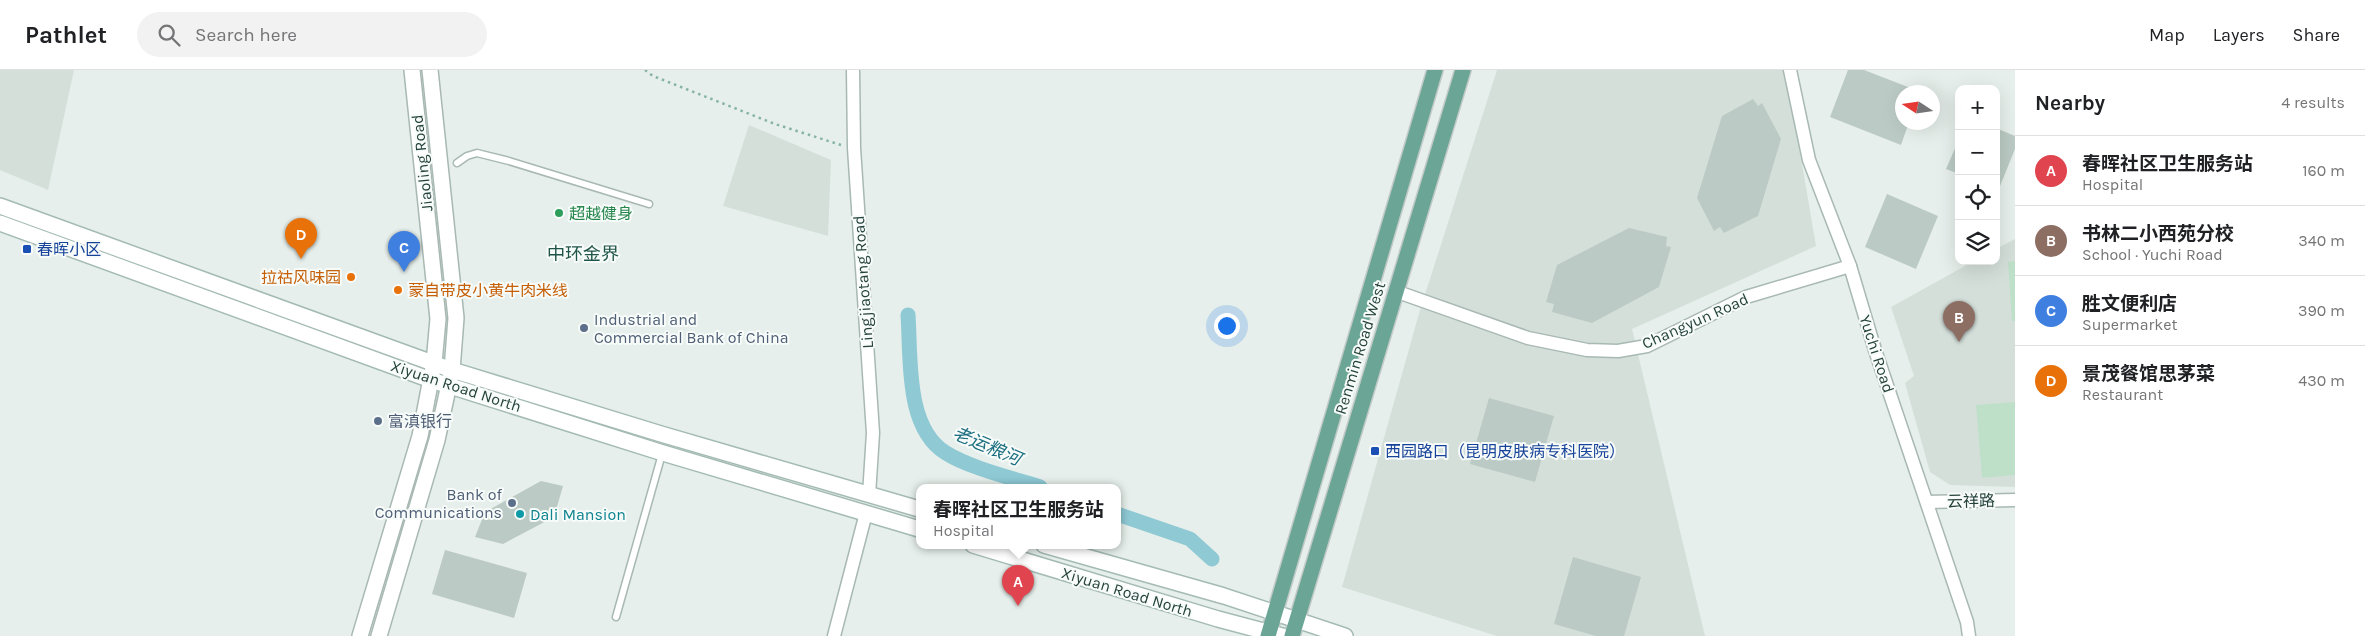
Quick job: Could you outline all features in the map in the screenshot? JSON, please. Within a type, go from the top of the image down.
[{"type":"main road","name":"Jiaoling Road","points":[[360,636],[420,436],[434,363],[438,319],[412,70]]},
{"type":"main road","name":"Jiaoling Road","points":[[379,636],[437,440],[452,370],[456,318],[430,70]]},
{"type":"main road","name":"Renmin Road West","points":[[1273,635],[1275,612],[1435,70]]},
{"type":"main road","name":"Renmin Road West","points":[[1292,636],[1395,291],[1464,70]]},
{"type":"main road","name":"Xiyuan Road North","points":[[0,206],[452,370],[661,434],[916,508]]},
{"type":"main road","name":"Xiyuan Road North","points":[[0,223],[431,380],[663,453],[916,528]]},
{"type":"main road","name":"Xiyuan Road North","points":[[985,549],[1273,635]]},
{"type":"main road","name":"Xiyuan Road North","points":[[1058,549],[1275,612],[1345,636]]},
{"type":"street","name":"Lingjiaotang Road","points":[[854,70],[854,148],[873,433],[869,495]]},
{"type":"street","name":"Yuchi Road","points":[[1790,70],[1809,160],[1850,266],[1874,350],[1967,622],[1969,636]]},
{"type":"street","name":"Changyun Road","points":[[1395,291],[1528,338],[1587,350],[1618,351],[1647,346],[1746,297],[1850,266]]},
{"type":"street","name":"云祥路","points":[[1927,502],[2015,500]]},
{"type":"street","points":[[834,636],[866,513]]},
{"type":"lane","points":[[457,163],[467,156],[476,153],[509,161],[649,204]]},
{"type":"lane","points":[[616,617],[663,453]]},
{"type":"path","points":[[645,70],[653,76],[776,124],[830,143],[854,148]]},
{"type":"shaded area","points":[[0,70],[74,70],[48,190],[0,170]]},
{"type":"shaded area","points":[[1497,70],[1786,70],[1816,246],[1632,329],[1705,636],[1497,636],[1342,587],[1420,310]]},
{"type":"shaded area","points":[[749,125],[831,160],[828,236],[723,206]]},
{"type":"shaded area","points":[[2015,239],[2015,487],[1950,485],[1930,472],[1905,383],[1914,376],[1891,307],[1967,265],[2000,265],[2000,247]]},
{"type":"green space","points":[[2015,261],[2015,321],[2012,321],[2008,262]]},
{"type":"green space","points":[[2015,402],[2015,475],[1982,478],[1976,405]]},
{"type":"building","points":[[1848,70],[1864,70],[1903,85],[1895,85],[1895,130],[1906,130],[1901,145],[1830,117]]},
{"type":"building","points":[[1753,99],[1758,106],[1762,103],[1781,139],[1758,216],[1724,233],[1720,227],[1714,231],[1697,198],[1722,116]]},
{"type":"building","points":[[2000,130],[2015,136],[2015,149],[2000,186]]},
{"type":"building","points":[[1955,148],[1955,172],[1946,169]]},
{"type":"building","points":[[1887,194],[1938,216],[1916,269],[1865,247]]},
{"type":"building","points":[[1629,228],[1667,237],[1666,246],[1671,247],[1659,287],[1592,323],[1552,312],[1554,304],[1546,302],[1557,265]]},
{"type":"building","points":[[1489,398],[1554,416],[1535,482],[1470,464]]},
{"type":"building","name":"Dali Mansion","points":[[541,481],[563,486],[554,517],[503,544],[475,537],[485,512]]},
{"type":"building","points":[[445,550],[527,573],[514,618],[432,594]]},
{"type":"building","points":[[1573,557],[1641,577],[1624,636],[1596,636],[1554,624]]},
{"type":"waterway","name":"老运粮河","points":[[908,315],[913,391],[923,427],[933,442],[946,453],[967,463],[1030,484]]},
{"type":"waterway","name":"老运粮河","points":[[1121,515],[1190,539],[1212,559]]},
{"type":"place","name":"超越健身","points":[[559,213]]},
{"type":"place","name":"春晖小区","points":[[27,249]]},
{"type":"place","name":"景茂餐馆思茅菜","points":[[301,259]]},
{"type":"place","name":"胜文便利店","points":[[404,272]]},
{"type":"place","name":"拉祜风味园","points":[[351,277]]},
{"type":"place","name":"蒙自带皮小黄牛肉米线","points":[[398,290]]},
{"type":"place","name":"Industrial and Commercial Bank of China","points":[[584,328]]},
{"type":"place","name":"书林二小西苑分校","points":[[1959,342]]},
{"type":"place","name":"富滇银行","points":[[378,421]]},
{"type":"place","name":"西园路口（昆明皮肤病专科医院）","points":[[1375,451]]},
{"type":"place","name":"Bank of Communications","points":[[512,503]]},
{"type":"place","name":"Dali Mansion","points":[[520,514]]},
{"type":"place","name":"春晖社区卫生服务站","points":[[1018,606]]},
{"type":"district","name":"中环金界","points":[[583,254]]}]
